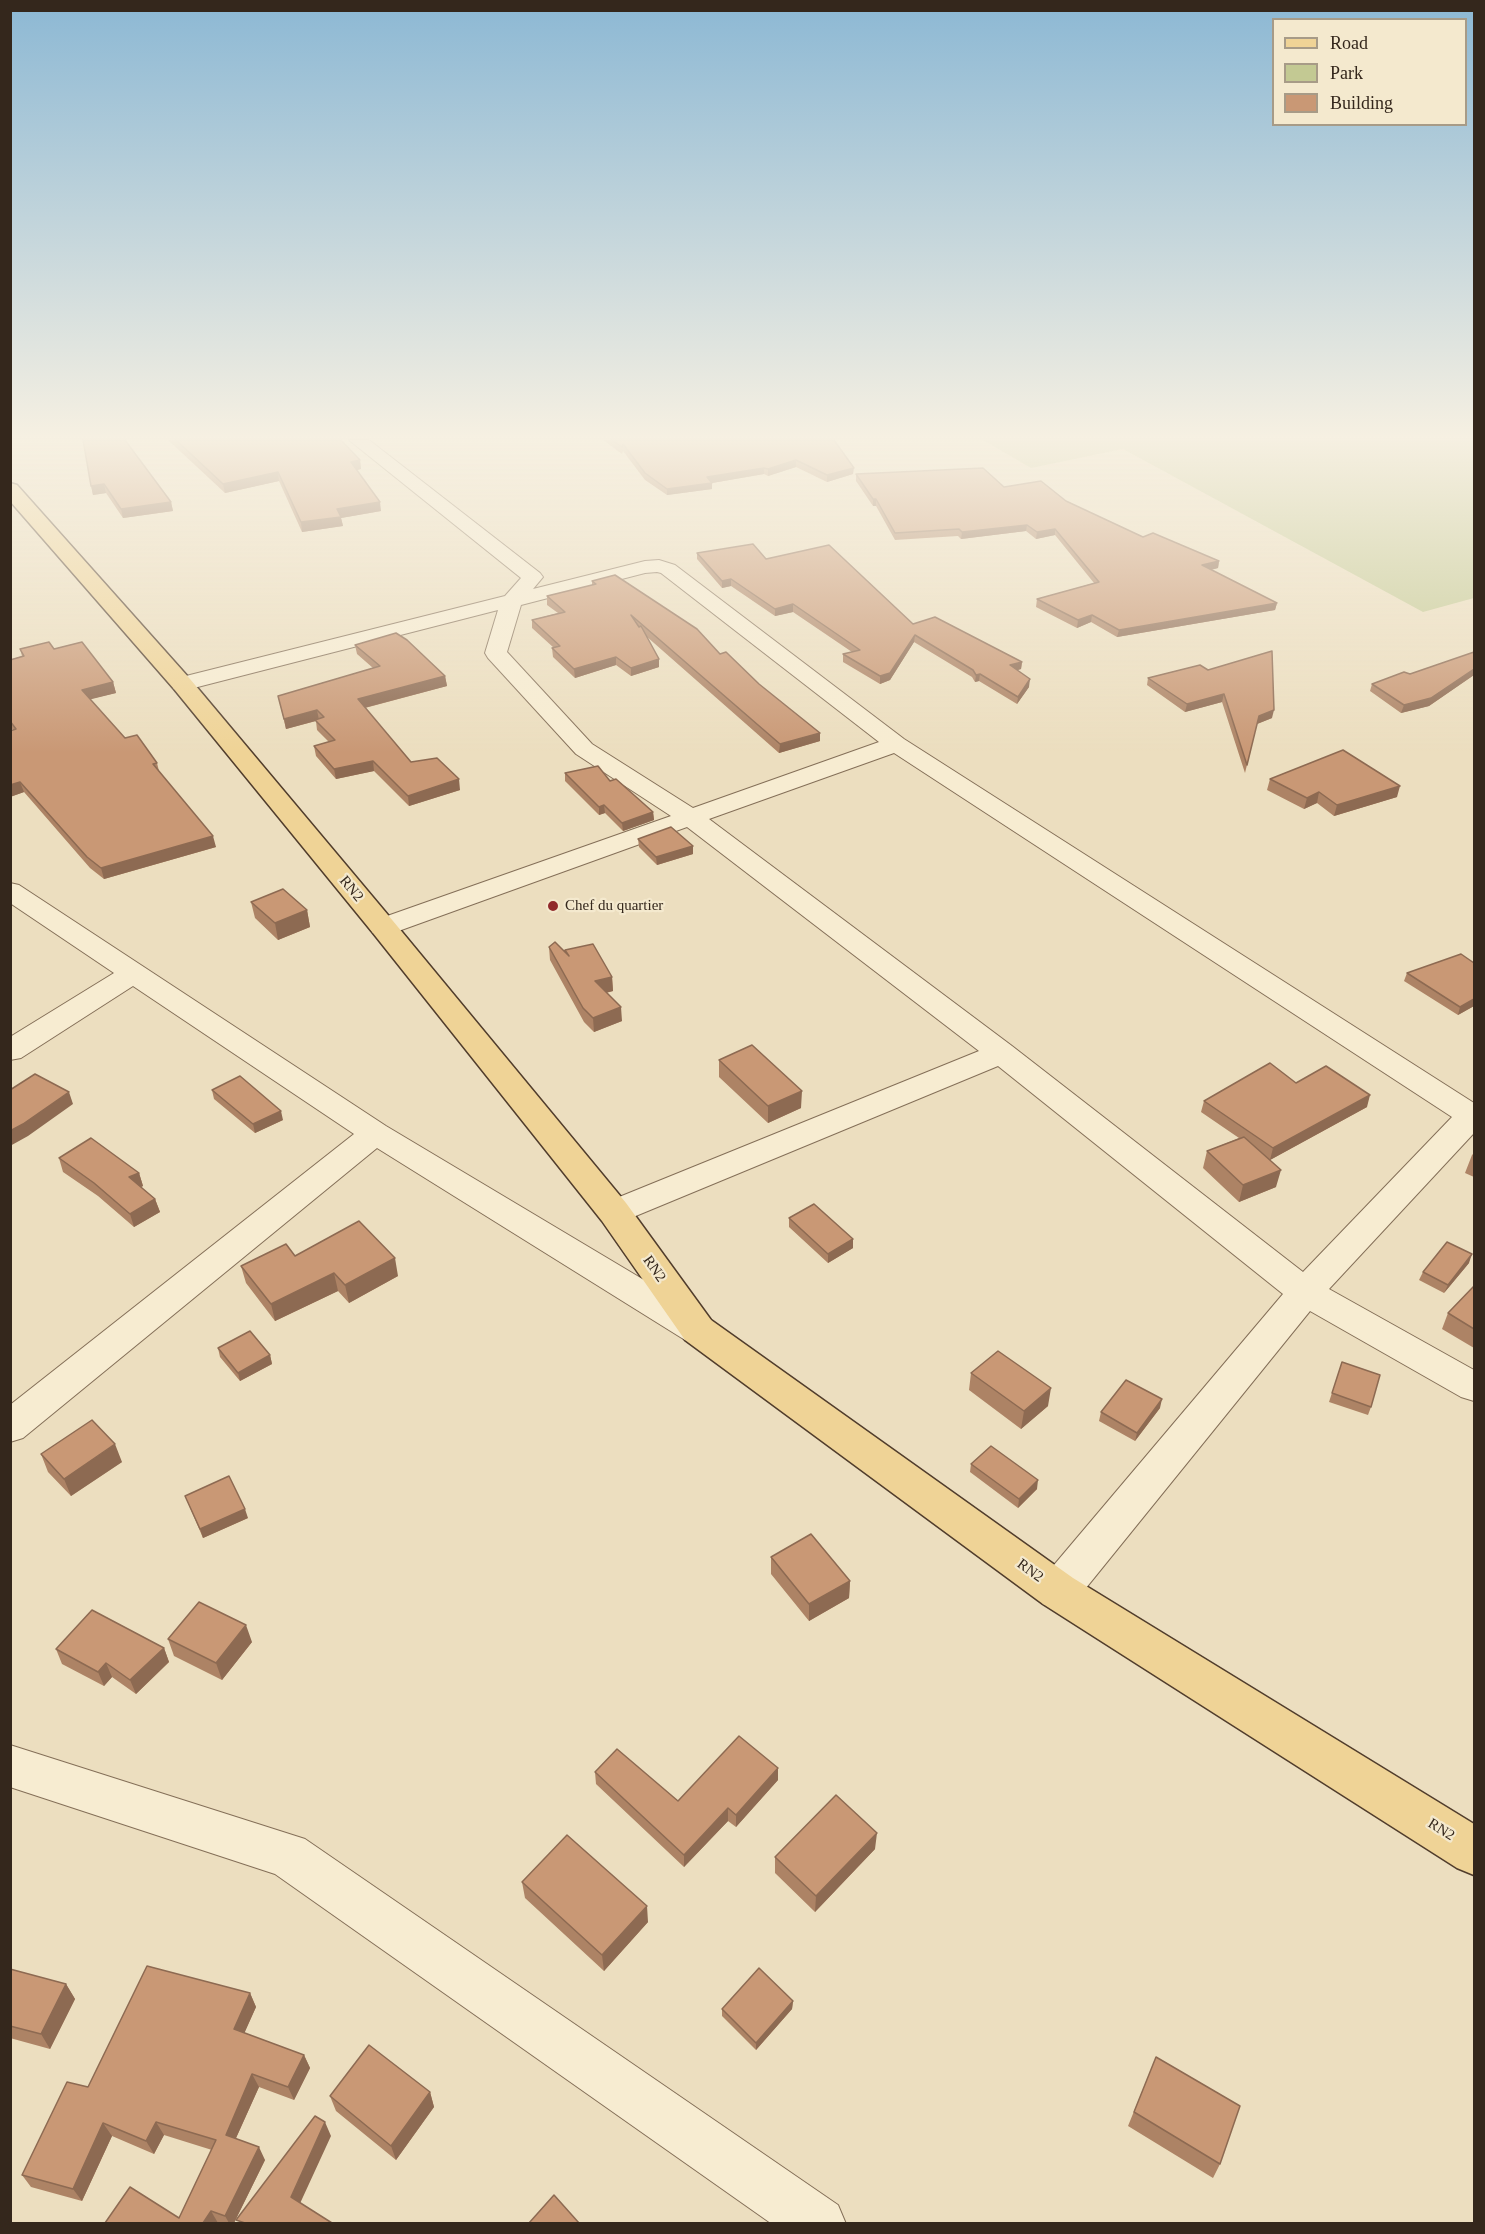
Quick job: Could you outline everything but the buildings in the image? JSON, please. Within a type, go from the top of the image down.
[{"type":"main road","name":"RN2","points":[[59,544],[182,684],[383,927],[614,1212],[698,1330],[1058,1591],[1474,1851]]},
{"type":"street","points":[[491,544],[533,577],[511,602],[496,653],[584,749],[691,818],[1001,1053],[1305,1292],[1474,1387]]},
{"type":"street","points":[[182,684],[645,567],[659,566],[668,569],[896,744],[1473,1116],[1305,1292],[1058,1591]]},
{"type":"street","points":[[383,927],[896,744]]},
{"type":"street","points":[[10,891],[375,1133],[698,1330]]},
{"type":"street","points":[[10,1051],[134,973]]},
{"type":"street","points":[[614,1212],[1001,1053]]},
{"type":"street","points":[[10,1427],[375,1133]]},
{"type":"street","points":[[10,1766],[288,1855],[819,2223]]},
{"type":"green space","points":[[1298,544],[1474,544],[1474,598],[1423,612]]},
{"type":"place","name":"Chef du quartier","points":[[553,906]]}]
